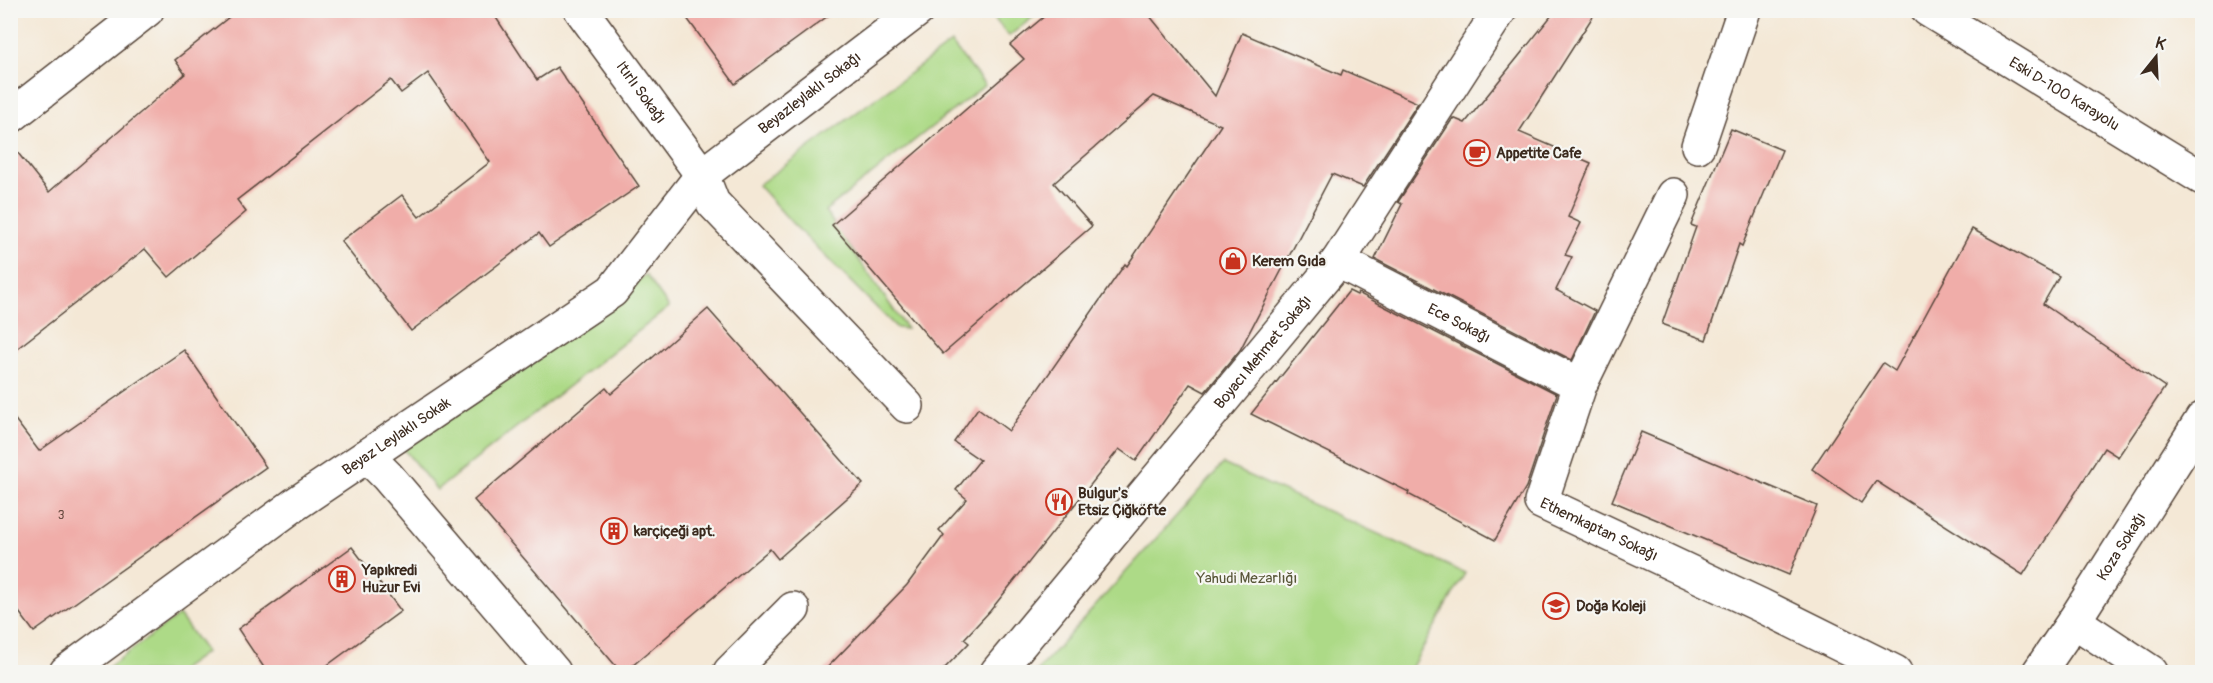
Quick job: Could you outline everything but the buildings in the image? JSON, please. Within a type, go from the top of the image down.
[{"type":"main road","points":[[10,117],[147,10]]},
{"type":"main road","name":"Itırlı Sokağı","points":[[581,10],[702,175],[713,203],[907,406]]},
{"type":"main road","name":"Beyazleylaklı Sokağı","points":[[702,175],[918,10]]},
{"type":"main road","name":"Boyacı Mehmet Sokağı","points":[[997,672],[1338,261],[1500,10]]},
{"type":"main road","points":[[1698,146],[1744,10]]},
{"type":"main road","name":"Eski D-100 Karayolu","points":[[1928,10],[2200,177]]},
{"type":"main road","name":"Beyaz Leylaklı Sokak","points":[[66,672],[294,505],[612,291],[702,175]]},
{"type":"main road","name":"Ethemkaptan Sokağı","points":[[1673,195],[1580,385],[1541,502],[1760,605],[1895,672]]},
{"type":"main road","name":"Ece Sokağı","points":[[1338,261],[1580,385]]},
{"type":"main road","name":"Koza Sokağı","points":[[2039,672],[2074,621],[2202,419]]},
{"type":"main road","points":[[368,456],[554,672]]},
{"type":"main road","points":[[730,672],[793,609]]},
{"type":"main road","points":[[2074,621],[2151,672]]},
{"type":"green space","points":[[988,11],[1041,11],[1009,36]]},
{"type":"green space","points":[[951,43],[985,85],[825,211],[907,329],[897,328],[792,223],[758,185]]},
{"type":"green space","points":[[646,275],[669,307],[437,490],[397,441]]},
{"type":"green space","name":"Yahudi Mezarlığı","points":[[1223,464],[1465,573],[1409,672],[1036,672]]},
{"type":"green space","points":[[179,615],[206,652],[178,672],[102,672]]},
{"type":"place","name":"Appetite Cafe","points":[[1477,153]]},
{"type":"place","name":"Kerem Gıda","points":[[1233,261]]},
{"type":"place","name":"Bulgur's Etsiz Çiğköfte","points":[[1059,502]]},
{"type":"place","name":"karçiçeği apt.","points":[[614,531]]},
{"type":"place","name":"Yapıkredi Huzur Evi","points":[[342,579]]},
{"type":"place","name":"Doğa Koleji","points":[[1556,606]]}]
